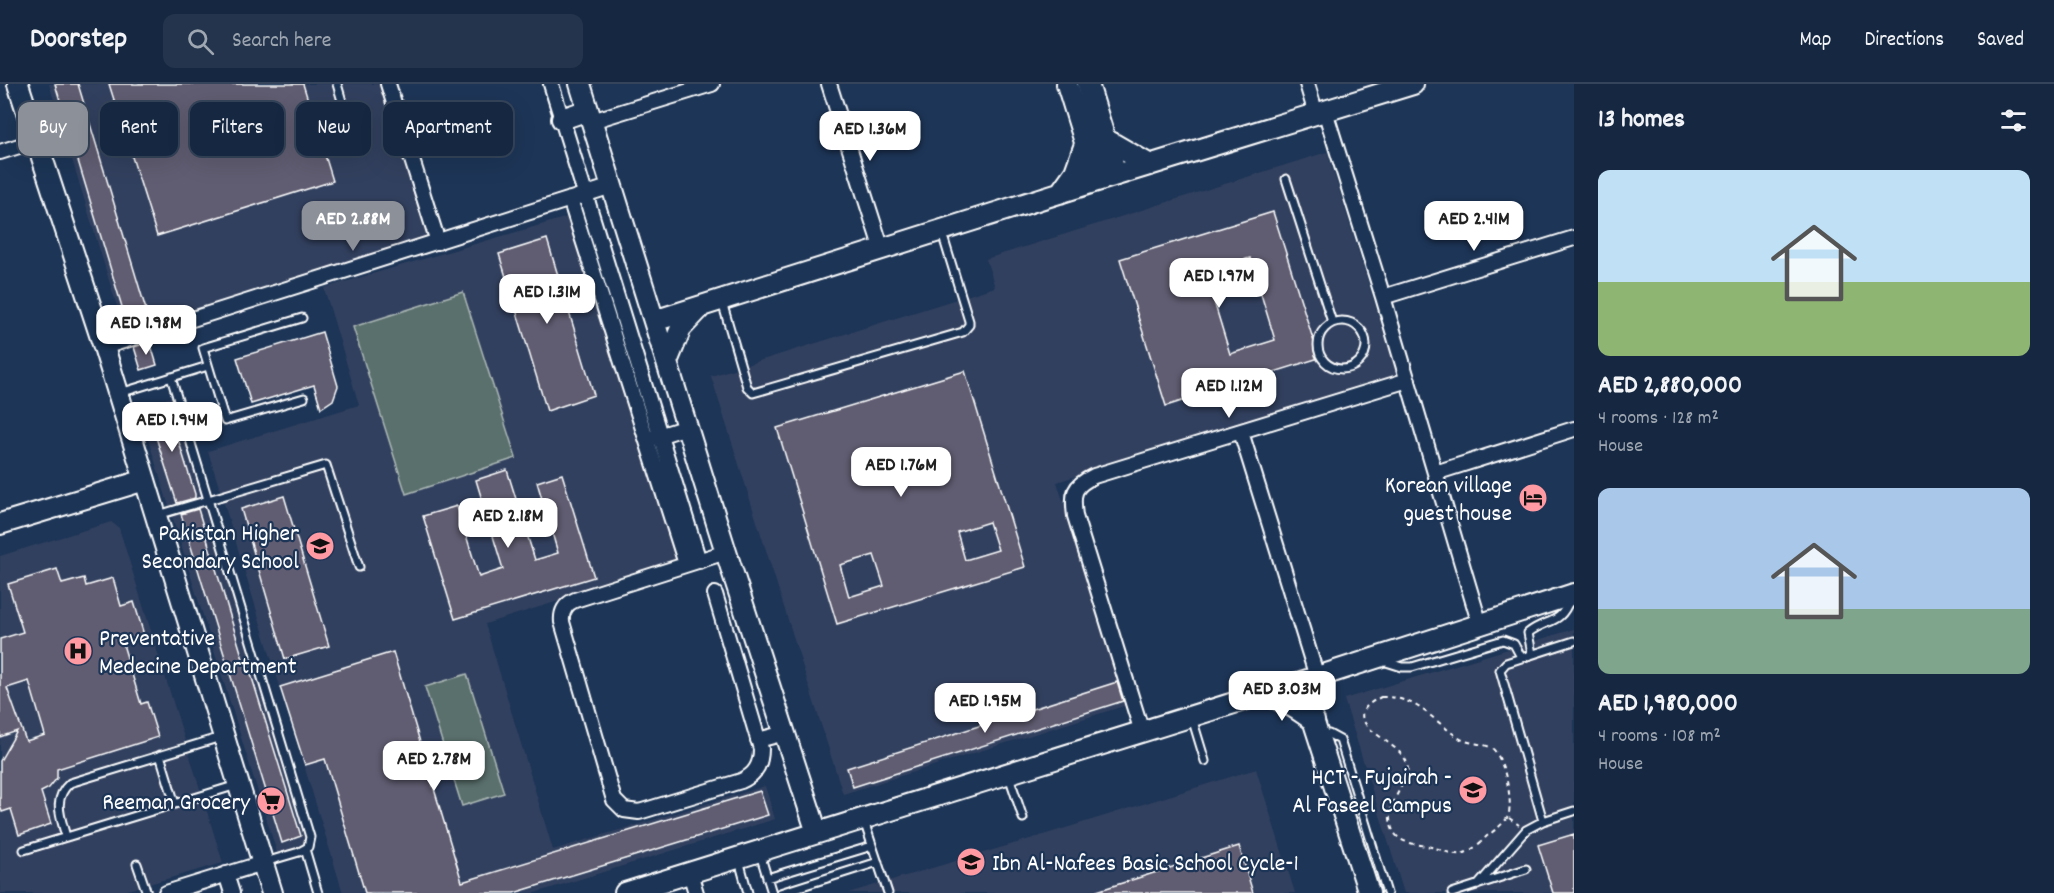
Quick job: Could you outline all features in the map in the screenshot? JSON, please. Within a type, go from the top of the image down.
[{"type":"street","points":[[18,84],[23,102]]},
{"type":"street","points":[[388,84],[438,242]]},
{"type":"street","points":[[551,84],[585,194],[653,437]]},
{"type":"street","points":[[580,84],[726,552],[817,833]]},
{"type":"street","points":[[562,119],[590,115],[712,84]]},
{"type":"street","points":[[829,84],[882,250]]},
{"type":"street","points":[[1067,84],[1097,181]]},
{"type":"street","points":[[1088,84],[1116,175]]},
{"type":"street","points":[[1307,84],[1321,113],[1383,297],[1480,625]]},
{"type":"street","points":[[654,321],[1413,84]]},
{"type":"street","points":[[1105,139],[1150,165]]},
{"type":"street","points":[[1060,193],[1075,172],[1085,144]]},
{"type":"street","points":[[0,152],[18,146]]},
{"type":"street","points":[[40,156],[104,347],[272,893]]},
{"type":"street","points":[[104,347],[612,186]]},
{"type":"street","points":[[570,199],[653,437],[693,562]]},
{"type":"street","points":[[1383,297],[1574,238]]},
{"type":"street","points":[[641,280],[652,298],[670,306],[701,306]]},
{"type":"street","points":[[667,362],[681,328],[701,306]]},
{"type":"street","points":[[1142,732],[1075,516],[1074,495],[1080,483],[1094,476],[1408,380]]},
{"type":"street","points":[[653,437],[687,427]]},
{"type":"street","points":[[1435,473],[1574,429]]},
{"type":"street","points":[[1242,432],[1316,677],[1307,696],[1316,729],[1369,893]]},
{"type":"street","points":[[0,524],[145,480]]},
{"type":"street","points":[[715,594],[761,749],[759,766],[741,781],[634,813],[620,808],[615,800],[562,622],[562,612],[567,604],[575,600],[726,552]]},
{"type":"street","points":[[625,893],[1375,659],[1573,594]]},
{"type":"street","points":[[1261,694],[1282,700],[1316,729]]},
{"type":"street","points":[[758,740],[785,733]]},
{"type":"street","points":[[166,893],[263,863]]},
{"type":"street","points":[[690,873],[696,893]]},
{"type":"street","points":[[226,874],[232,893]]},
{"type":"lane","points":[[337,84],[342,102]]},
{"type":"lane","points":[[1286,179],[1332,322]]},
{"type":"lane","points":[[721,300],[747,387],[753,393],[963,332],[969,326],[969,321],[941,231]]},
{"type":"lane","points":[[302,318],[203,348],[225,421],[304,398]]},
{"type":"lane","points":[[1332,322],[1350,322],[1364,334],[1365,351],[1355,366],[1338,369],[1329,366],[1318,352],[1317,343],[1320,335],[1332,322]]},
{"type":"lane","points":[[118,393],[208,366]]},
{"type":"lane","points":[[171,377],[310,837],[308,847],[305,849],[263,863]]},
{"type":"lane","points":[[156,515],[326,465],[358,567]]},
{"type":"lane","points":[[1532,654],[1528,633],[1559,618],[1573,594]]},
{"type":"lane","points":[[1375,659],[1397,666],[1412,667],[1503,640],[1514,644],[1521,657]]},
{"type":"lane","points":[[1543,821],[1500,673],[1503,664],[1574,641]]},
{"type":"lane","points":[[1191,716],[1205,761]]},
{"type":"lane","points":[[1316,729],[1340,740],[1387,893]]},
{"type":"lane","points":[[66,837],[58,801],[70,783],[224,736]]},
{"type":"lane","points":[[160,755],[175,804]]},
{"type":"lane","points":[[1008,773],[1023,818]]},
{"type":"lane","points":[[24,850],[239,784]]},
{"type":"lane","points":[[1478,885],[1522,834],[1543,821],[1574,811]]},
{"type":"lane","points":[[864,819],[888,893]]},
{"type":"lane","points":[[768,878],[872,846]]},
{"type":"lane","points":[[305,849],[318,893]]},
{"type":"lane","points":[[759,851],[772,893]]},
{"type":"lane","points":[[738,858],[748,893]]},
{"type":"lane","points":[[780,893],[878,862]]},
{"type":"lane","points":[[137,864],[147,893]]},
{"type":"lane","points":[[1452,893],[1526,869]]},
{"type":"path","points":[[1381,697],[1404,699],[1416,704],[1461,740],[1490,747],[1499,756],[1510,798],[1511,808],[1508,817],[1477,846],[1463,854],[1447,853],[1433,847],[1411,845],[1402,841],[1390,820],[1390,808],[1407,773],[1407,764],[1393,745],[1371,731],[1362,717],[1364,709],[1370,702],[1381,697]]},
{"type":"shaded area","points":[[49,84],[383,84],[389,102],[383,102],[383,156],[405,156],[431,238],[159,322],[159,329],[127,339],[71,156],[88,156],[88,102],[55,102]]},
{"type":"shaded area","points":[[1327,152],[1397,375],[1057,482],[1127,705],[843,794],[711,376],[995,287],[986,259]]},
{"type":"shaded area","points":[[571,216],[677,564],[485,624],[553,850],[765,786],[775,819],[535,893],[343,893],[208,451],[359,405],[324,288]]},
{"type":"shaded area","points":[[172,397],[310,845],[278,856],[138,407]]},
{"type":"shaded area","name":"Preventative Medecine Department","points":[[111,522],[119,528],[223,863],[117,893],[0,893],[0,556]]},
{"type":"shaded area","name":"HCT - Fujairah - Al Faseel Campus","points":[[1574,629],[1574,893],[1404,893],[1344,699]]},
{"type":"shaded area","points":[[1256,769],[1295,893],[848,893],[1040,836]]},
{"type":"green space","points":[[463,292],[516,458],[406,494],[353,327]]},
{"type":"green space","points":[[467,674],[504,793],[462,806],[425,687]]},
{"type":"building","points":[[55,84],[78,84],[83,102],[60,102]]},
{"type":"building","points":[[109,84],[303,84],[309,102],[296,102],[296,156],[325,156],[333,181],[157,236],[132,156],[178,156],[178,102],[115,102]]},
{"type":"building","points":[[88,117],[150,323],[129,330],[77,156],[88,156]]},
{"type":"building","points":[[1273,212],[1319,358],[1166,406],[1120,259]],"holes":[[[1250,258],[1275,340],[1230,354],[1205,272]]]},
{"type":"building","points":[[547,239],[594,395],[547,411],[499,254]]},
{"type":"building","points":[[322,332],[338,386],[333,400],[321,408],[314,385],[251,404],[237,358]]},
{"type":"building","points":[[150,342],[157,365],[141,370],[134,347]]},
{"type":"building","points":[[965,371],[1025,567],[837,624],[777,428]],"holes":[[[989,522],[998,550],[965,560],[957,532]],[[874,555],[884,586],[849,597],[840,565]]]},
{"type":"building","points":[[167,403],[195,494],[195,498],[177,503],[147,409]]},
{"type":"building","points":[[507,470],[535,560],[558,553],[537,482],[562,474],[594,577],[455,619],[423,516],[457,506],[479,577],[503,569],[476,480]]},
{"type":"building","points":[[284,496],[329,646],[285,659],[241,509]]},
{"type":"building","points":[[198,509],[246,669],[249,668],[301,836],[282,843],[181,514]]},
{"type":"building","points":[[57,569],[62,584],[84,578],[86,586],[113,578],[121,606],[134,602],[144,635],[122,641],[141,704],[147,702],[158,737],[57,769],[57,778],[49,788],[41,792],[51,824],[19,835],[11,809],[2,812],[0,805],[0,761],[17,731],[0,737],[0,639],[23,632],[8,584]],"holes":[[[29,681],[45,735],[26,741],[7,688]]]},
{"type":"building","points":[[393,652],[462,882],[760,791],[768,815],[514,893],[365,893],[325,759],[305,765],[280,687]]},
{"type":"building","points":[[1117,682],[1123,701],[853,787],[847,768]]},
{"type":"building","points":[[1574,834],[1574,893],[1553,893],[1538,845]]},
{"type":"building","points":[[1239,846],[1253,893],[1098,893],[1097,891]]},
{"type":"place","name":"Korean village guest house","points":[[1533,498]]},
{"type":"place","name":"Pakistan Higher Secondary School","points":[[320,546]]},
{"type":"place","name":"Preventative Medecine Department","points":[[78,651]]},
{"type":"place","name":"HCT - Fujairah - Al Faseel Campus","points":[[1473,790]]},
{"type":"place","name":"Reeman Grocery","points":[[271,801]]},
{"type":"place","name":"Ibn Al-Nafees Basic School Cycle-1","points":[[971,862]]}]
